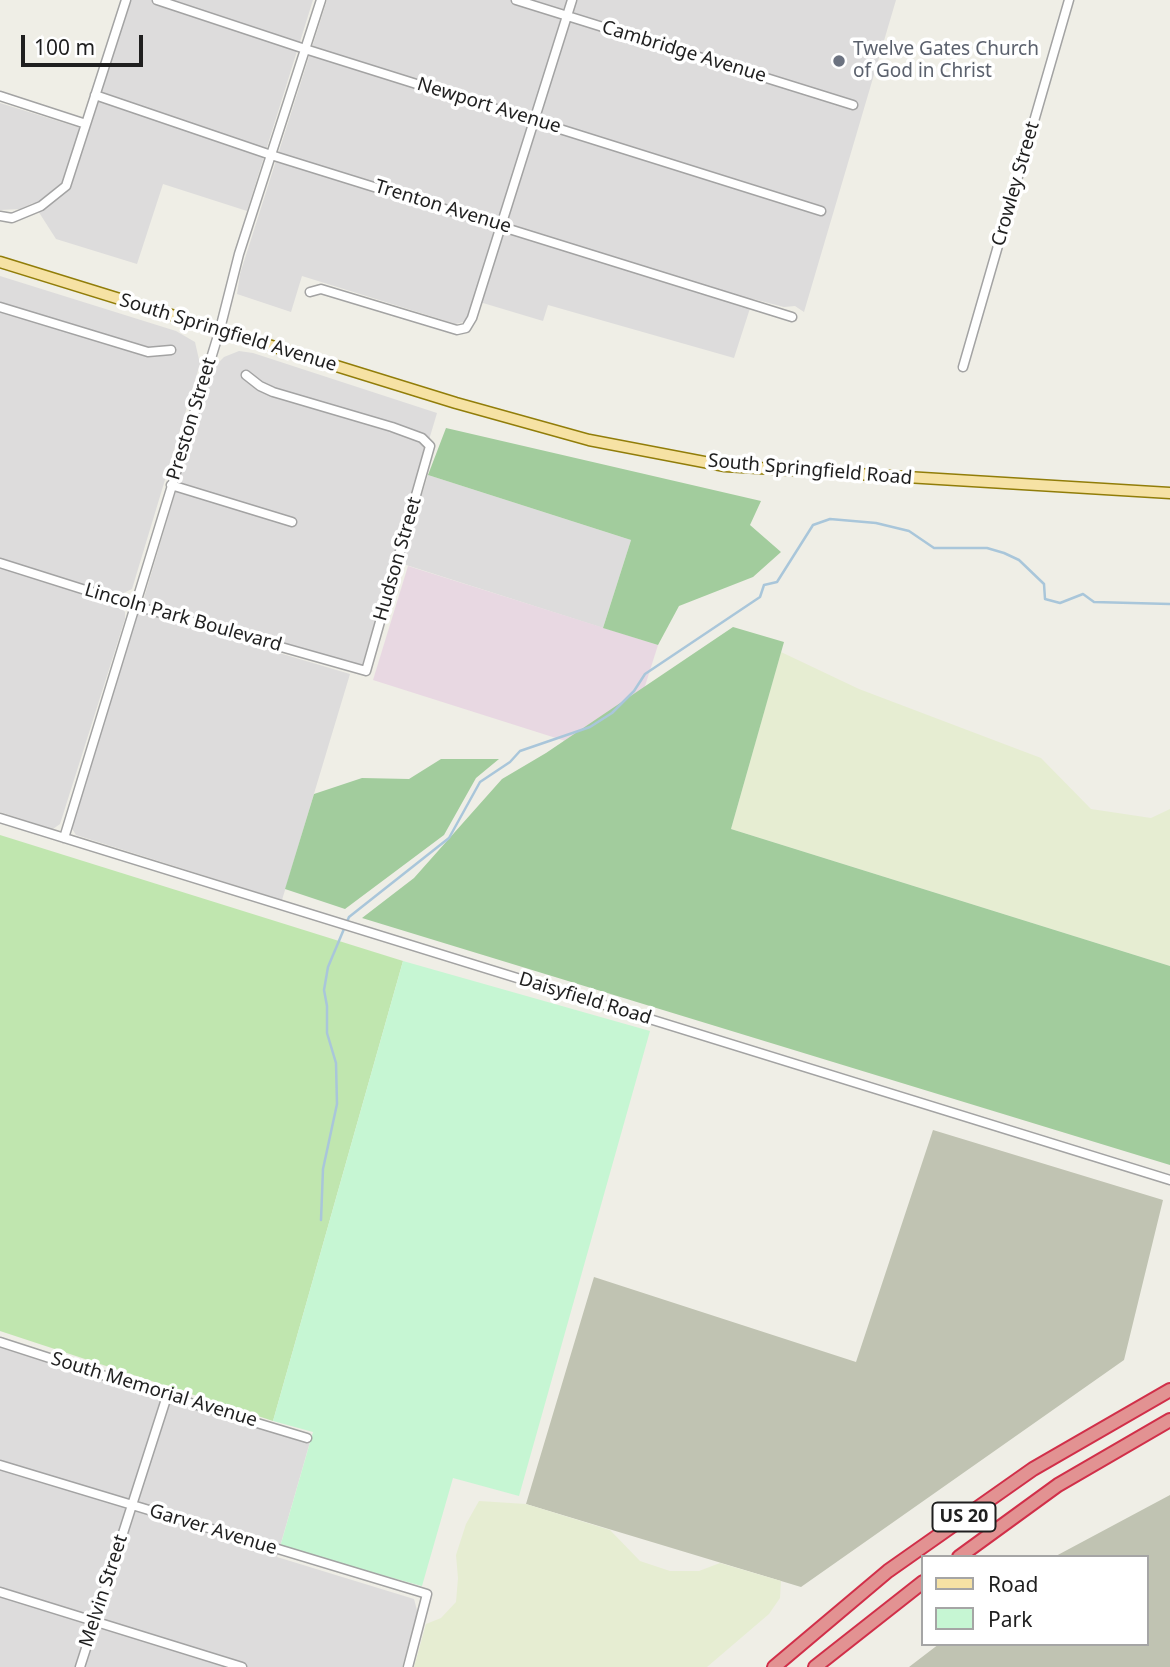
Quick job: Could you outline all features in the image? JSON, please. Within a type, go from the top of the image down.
[{"type":"highway","name":"US 20","points":[[774,1667],[888,1571],[1033,1469],[1170,1390]]},
{"type":"highway","name":"US 20","points":[[962,1555],[1058,1485],[1170,1420]]},
{"type":"highway","points":[[815,1667],[922,1583]]},
{"type":"main road","name":"South Springfield Avenue","points":[[0,262],[456,403]]},
{"type":"main road","name":"South Springfield Road","points":[[456,403],[589,440],[725,466],[1170,493]]},
{"type":"street","points":[[0,216],[12,218],[41,206],[66,186],[126,0]]},
{"type":"street","name":"Newport Avenue","points":[[158,0],[305,49],[821,211]]},
{"type":"street","name":"Preston Street","points":[[64,838],[220,329],[239,254],[321,0]]},
{"type":"street","name":"Cambridge Avenue","points":[[516,0],[853,105]]},
{"type":"street","points":[[310,292],[321,289],[457,330],[466,328],[472,318],[572,0]]},
{"type":"street","name":"Crowley Street","points":[[963,368],[1069,0]]},
{"type":"street","name":"Trenton Avenue","points":[[95,95],[271,155],[792,317]]},
{"type":"street","points":[[0,96],[86,124]]},
{"type":"street","points":[[0,307],[148,352],[171,350]]},
{"type":"street","name":"Hudson Street","points":[[246,375],[273,392],[393,427],[422,438],[430,446],[366,671]]},
{"type":"street","points":[[171,485],[292,522]]},
{"type":"street","name":"Lincoln Park Boulevard","points":[[0,563],[136,606],[366,671]]},
{"type":"street","name":"Daisyfield Road","points":[[0,818],[1170,1180]]},
{"type":"street","name":"South Memorial Avenue","points":[[0,1342],[307,1438]]},
{"type":"street","name":"Melvin Street","points":[[80,1667],[167,1396]]},
{"type":"street","name":"Garver Avenue","points":[[0,1465],[427,1594],[408,1667]]},
{"type":"street","points":[[0,1592],[242,1667]]},
{"type":"shaded area","points":[[126,0],[313,0],[247,211],[163,184],[137,264],[56,239],[33,203],[20,209],[0,210],[0,103],[87,130]]},
{"type":"shaded area","points":[[327,0],[896,0],[804,312],[795,306],[784,307],[753,299],[734,358],[548,305],[543,321],[473,300],[466,321],[456,324],[302,276],[291,312],[237,294],[240,274]]},
{"type":"shaded area","points":[[0,276],[176,331],[195,342],[200,364],[132,589],[119,595],[119,605],[125,612],[125,619],[60,824],[53,829],[0,812]]},
{"type":"shaded area","points":[[239,351],[253,353],[437,413],[362,665],[357,666],[148,604],[144,598],[212,369],[224,357]]},
{"type":"shaded area","points":[[428,475],[631,540],[603,628],[400,563]]},
{"type":"shaded area","points":[[408,566],[658,645],[622,759],[373,680]]},
{"type":"shaded area","points":[[141,612],[350,674],[282,900],[76,835],[71,827],[135,615]]},
{"type":"shaded area","points":[[781,652],[859,689],[1041,758],[1091,809],[1151,818],[1170,809],[1170,966],[731,829]]},
{"type":"shaded area","points":[[933,1130],[1163,1200],[1124,1360],[801,1587],[526,1504],[594,1277],[856,1362]]},
{"type":"shaded area","points":[[0,1346],[310,1442],[277,1557],[414,1599],[418,1614],[402,1667],[0,1667]]},
{"type":"shaded area","points":[[1170,1495],[1170,1667],[909,1667],[936,1646],[1149,1646],[1149,1555],[1058,1555]]},
{"type":"shaded area","points":[[479,1501],[526,1504],[610,1530],[640,1561],[670,1571],[699,1571],[720,1563],[781,1581],[780,1598],[769,1614],[707,1667],[414,1667],[426,1624],[441,1618],[456,1602],[456,1555],[466,1524]]},
{"type":"green space","points":[[446,428],[761,501],[750,525],[781,552],[753,577],[679,606],[658,645],[603,628],[631,540],[428,475]]},
{"type":"green space","points":[[733,627],[784,642],[731,829],[1170,966],[1170,1165],[362,918],[414,878],[502,779],[546,753]]},
{"type":"green space","points":[[441,759],[499,759],[476,778],[444,835],[345,909],[285,889],[314,794],[362,778],[409,779]]},
{"type":"green space","points":[[0,835],[403,961],[273,1421],[0,1331]]},
{"type":"green space","points":[[403,961],[650,1031],[519,1496],[453,1478],[422,1586],[280,1547],[313,1432],[273,1421]]},
{"type":"waterway","points":[[321,1220],[323,1169],[337,1104],[336,1063],[327,1033],[324,990],[328,967],[349,917],[449,838],[480,782],[510,762],[520,751],[590,727],[612,713],[634,691],[645,674],[760,597],[764,585],[777,582],[813,525],[830,519],[876,523],[909,531],[934,548],[987,548],[1004,553],[1019,560],[1044,584],[1045,599],[1060,603],[1083,594],[1094,602],[1170,604]]},
{"type":"place","name":"Twelve Gates Church of God in Christ","points":[[839,61]]}]
